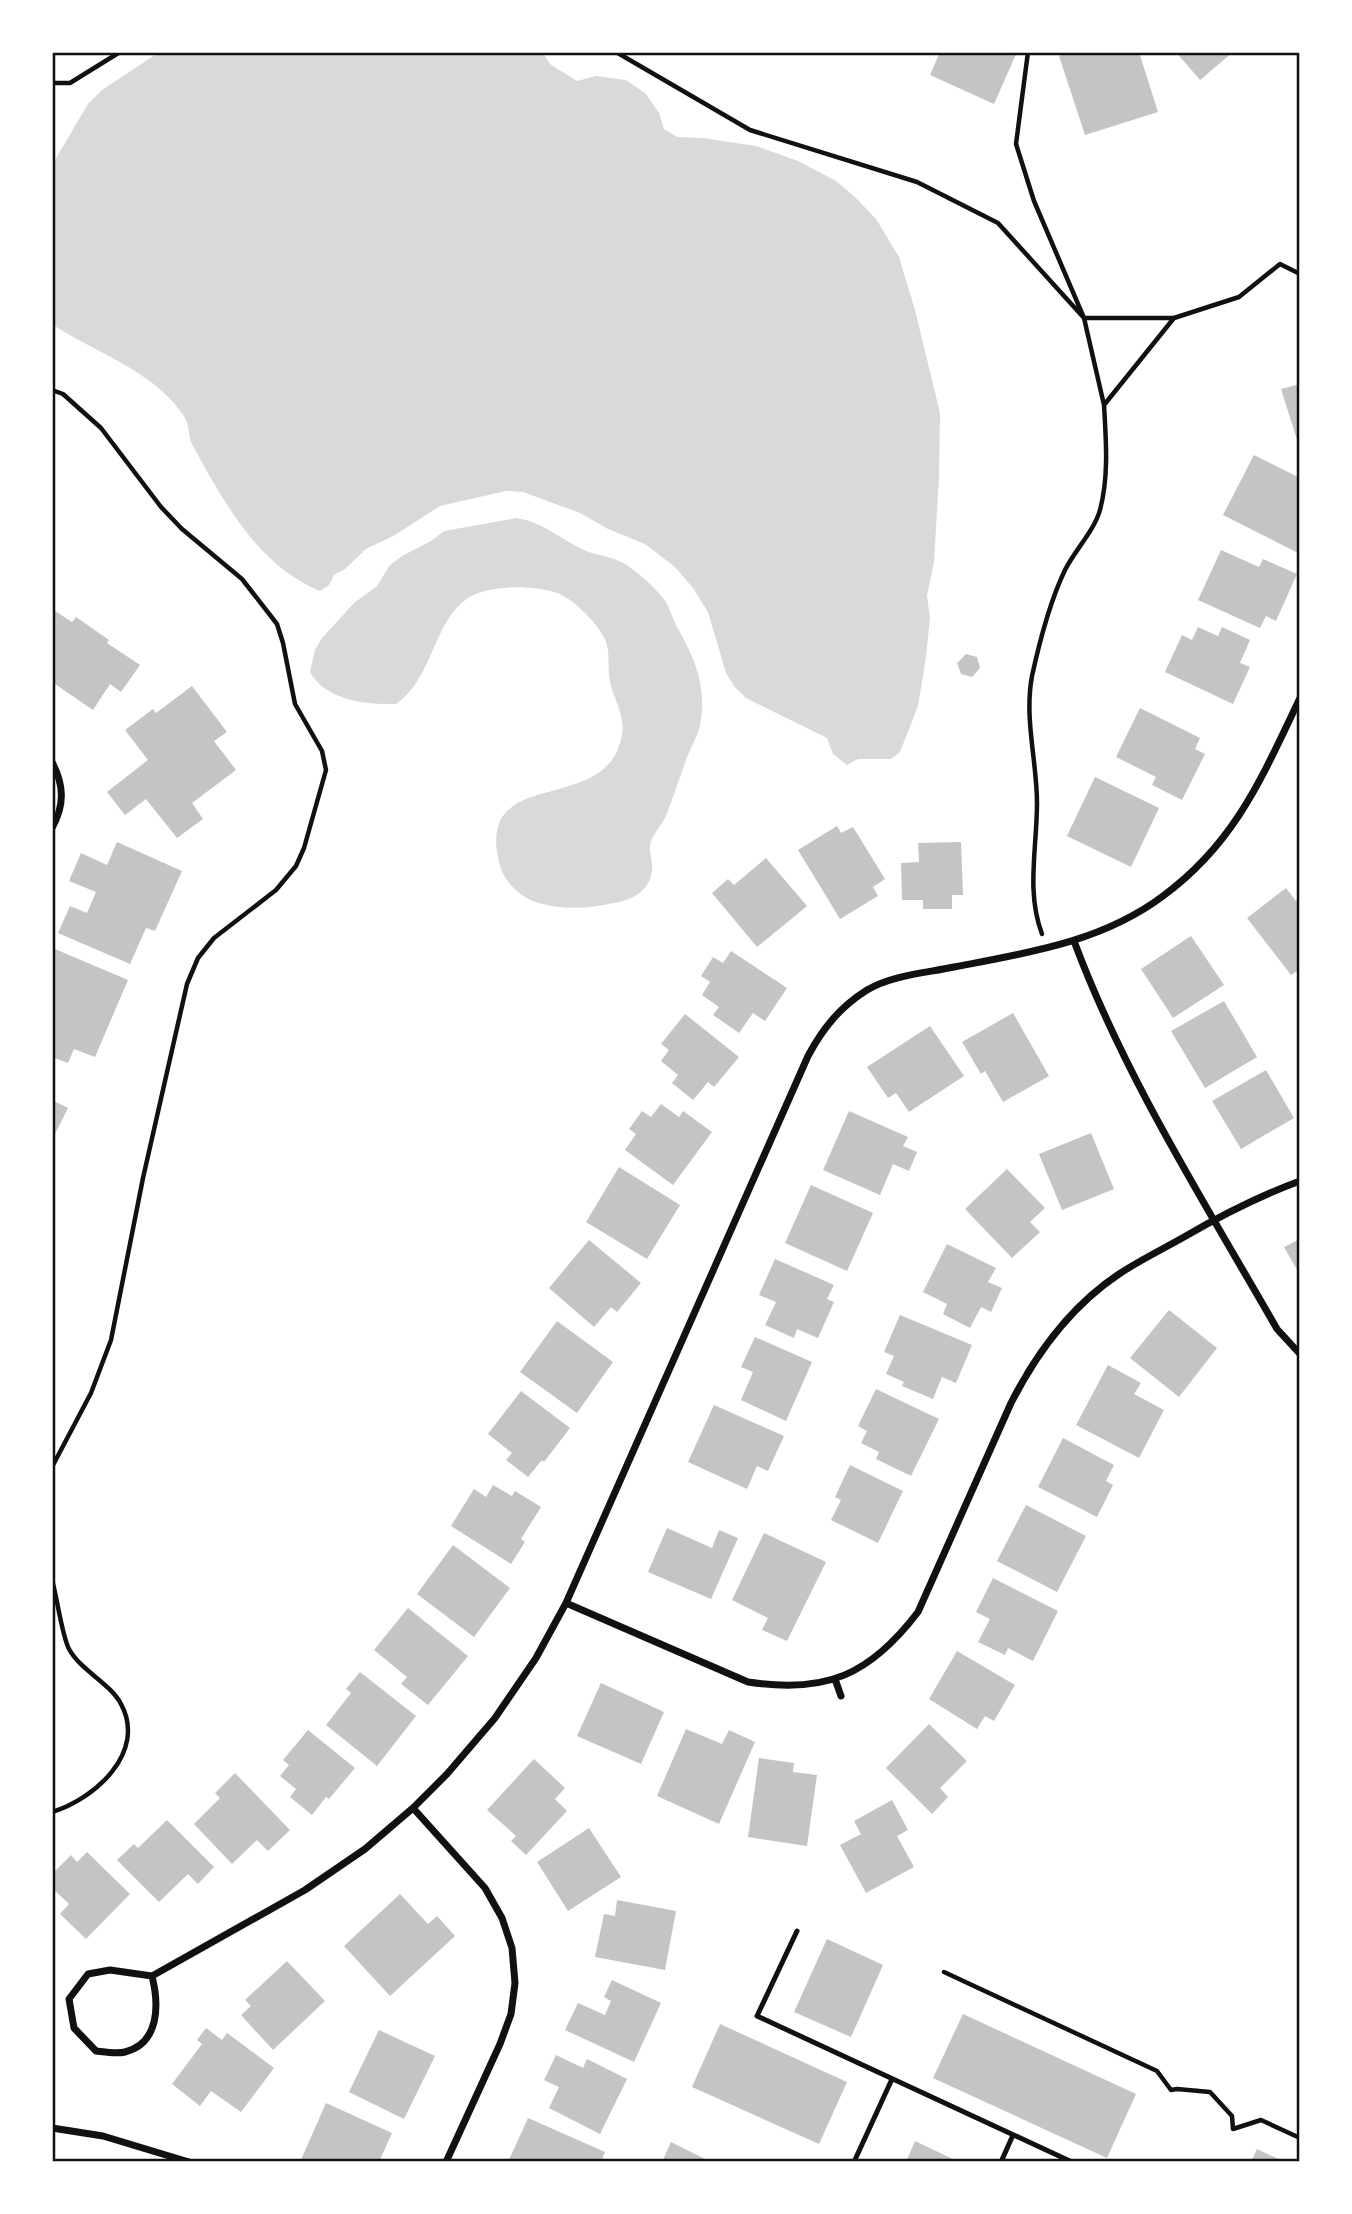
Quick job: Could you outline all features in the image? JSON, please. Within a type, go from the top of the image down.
[{"type":"street","points":[[152,1976],[157,1996],[155,2021],[146,2040],[124,2052],[96,2051],[74,2028],[69,1999],[88,1974],[110,1970],[152,1976],[305,1890],[365,1849],[412,1808],[447,1774],[495,1718],[536,1658],[566,1603],[808,1056],[822,1030],[843,1007],[869,989],[894,979],[1074,942],[1120,923],[1153,903],[1200,865],[1230,831],[1254,794],[1300,698]]},
{"type":"street","points":[[52,762],[60,778],[62,799],[59,817],[52,828]]},
{"type":"street","points":[[1074,942],[1120,1051],[1277,1329],[1300,1354]]},
{"type":"street","points":[[566,1603],[748,1682],[779,1687],[808,1685],[835,1679],[871,1662],[897,1640],[918,1612],[1011,1403],[1049,1339],[1082,1304],[1119,1274],[1214,1219],[1274,1190],[1300,1181]]},
{"type":"street","points":[[835,1679],[841,1696]]},
{"type":"street","points":[[412,1808],[485,1888],[502,1918],[512,1948],[515,1983],[511,2014],[446,2161]]},
{"type":"street","points":[[52,2128],[103,2136],[189,2161]]},
{"type":"lane","points":[[797,1931],[757,2016],[1072,2161]]},
{"type":"lane","points":[[853,2161],[892,2079]]},
{"type":"lane","points":[[1001,2161],[1013,2134]]},
{"type":"path","points":[[52,83],[70,83],[120,52]]},
{"type":"path","points":[[616,52],[750,130],[917,182],[998,223],[1084,318],[1174,318],[1239,297],[1280,264],[1300,274]]},
{"type":"path","points":[[1028,52],[1016,144],[1034,201],[1084,318],[1104,405],[1108,460],[1100,512],[1065,570],[1044,631],[1032,679],[1030,733],[1037,801],[1033,886],[1035,915],[1047,948]]},
{"type":"path","points":[[1104,405],[1174,318]]},
{"type":"path","points":[[52,390],[62,394],[101,428],[161,507],[182,529],[242,579],[277,624],[295,704],[322,751],[326,770],[304,848],[296,866],[276,890],[214,938],[198,958],[187,984],[143,1178],[111,1339],[91,1393],[52,1467]]},
{"type":"path","points":[[52,1580],[68,1647],[83,1666],[120,1701],[128,1732],[121,1758],[107,1781],[81,1800],[52,1812]]},
{"type":"path","points":[[944,1972],[1157,2071],[1171,2090],[1210,2092],[1232,2116],[1233,2129],[1261,2120],[1300,2138]]},
{"type":"shaded area","points":[[158,53],[543,53],[550,64],[577,81],[596,76],[626,80],[646,94],[659,113],[664,129],[677,137],[756,146],[798,161],[836,181],[855,197],[876,219],[899,257],[940,413],[939,477],[934,562],[927,596],[930,618],[926,657],[918,706],[900,752],[891,759],[858,759],[847,765],[833,754],[827,738],[746,698],[726,673],[708,612],[675,567],[645,544],[608,529],[580,513],[523,492],[506,491],[440,506],[395,535],[366,549],[345,569],[334,575],[329,585],[320,591],[279,566],[261,549],[230,510],[193,446],[186,420],[174,403],[132,369],[53,325],[52,166],[88,104],[102,90]]},
{"type":"shaded area","points":[[517,518],[543,527],[584,550],[620,561],[647,581],[666,602],[697,669],[702,693],[700,724],[665,818],[651,841],[651,877],[641,892],[619,902],[579,908],[539,903],[526,898],[515,889],[500,866],[496,835],[504,815],[520,802],[587,779],[606,767],[622,737],[622,722],[611,686],[604,637],[585,612],[572,602],[550,591],[513,587],[488,590],[468,598],[456,608],[447,621],[418,680],[396,704],[360,702],[336,695],[326,689],[310,672],[315,650],[322,638],[354,603],[377,586],[390,565],[402,556],[444,531]]},
{"type":"building","points":[[940,52],[1017,52],[994,104],[930,75]]},
{"type":"building","points":[[1071,52],[1139,52],[1158,112],[1085,135],[1059,56]]},
{"type":"building","points":[[1176,52],[1233,52],[1200,80]]},
{"type":"building","points":[[1300,384],[1300,446],[1299,446],[1281,389]]},
{"type":"building","points":[[1254,455],[1300,478],[1300,554],[1223,515]]},
{"type":"building","points":[[1221,550],[1259,567],[1263,559],[1297,574],[1276,621],[1266,616],[1260,628],[1198,600]]},
{"type":"building","points":[[52,609],[72,622],[76,617],[109,640],[107,643],[140,665],[121,692],[110,684],[93,710],[52,682]]},
{"type":"building","points":[[1198,627],[1218,636],[1222,627],[1250,640],[1240,663],[1250,667],[1233,704],[1165,672],[1182,635],[1192,640]]},
{"type":"building","points":[[966,654],[977,657],[980,668],[972,677],[961,674],[957,663]]},
{"type":"building","points":[[192,686],[227,732],[214,741],[236,770],[192,803],[203,819],[177,838],[146,799],[125,815],[107,792],[148,760],[125,730],[153,709],[156,713]]},
{"type":"building","points":[[1140,708],[1200,738],[1195,749],[1205,754],[1182,800],[1152,785],[1156,777],[1116,757]]},
{"type":"building","points":[[1095,777],[1159,808],[1131,867],[1067,836]]},
{"type":"building","points":[[837,826],[841,833],[853,827],[885,879],[873,887],[878,896],[840,919],[798,850]]},
{"type":"building","points":[[117,842],[182,871],[155,931],[146,928],[130,964],[58,933],[70,906],[87,913],[96,892],[69,881],[81,853],[107,865]]},
{"type":"building","points":[[961,842],[963,895],[952,895],[952,909],[923,909],[923,900],[902,900],[901,863],[919,862],[918,843]]},
{"type":"building","points":[[766,858],[807,906],[757,947],[712,893],[728,879],[734,885]]},
{"type":"building","points":[[1286,888],[1296,901],[1300,898],[1300,969],[1291,975],[1247,918]]},
{"type":"building","points":[[1191,936],[1224,985],[1173,1018],[1141,969]]},
{"type":"building","points":[[55,949],[128,980],[95,1057],[74,1049],[68,1063],[52,1057],[52,954]]},
{"type":"building","points":[[731,951],[787,988],[765,1021],[753,1013],[739,1033],[713,1015],[719,1007],[702,995],[710,982],[701,976],[713,957],[723,963]]},
{"type":"building","points":[[1224,1001],[1257,1057],[1205,1088],[1171,1031]]},
{"type":"building","points":[[1013,1013],[1049,1076],[1003,1102],[985,1071],[981,1074],[962,1042]]},
{"type":"building","points":[[685,1014],[739,1057],[714,1087],[708,1082],[693,1100],[672,1083],[678,1075],[661,1061],[669,1050],[661,1044]]},
{"type":"building","points":[[930,1026],[964,1076],[909,1112],[896,1093],[888,1098],[867,1067]]},
{"type":"building","points":[[1266,1070],[1294,1118],[1241,1149],[1212,1101]]},
{"type":"building","points":[[52,1100],[68,1108],[52,1140]]},
{"type":"building","points":[[661,1104],[679,1117],[683,1111],[712,1132],[673,1185],[625,1150],[636,1134],[629,1129],[642,1111],[651,1117]]},
{"type":"building","points":[[849,1111],[908,1137],[903,1146],[917,1152],[909,1171],[893,1164],[880,1195],[823,1170]]},
{"type":"building","points":[[1091,1133],[1114,1189],[1062,1210],[1039,1154]]},
{"type":"building","points":[[619,1167],[680,1205],[647,1259],[586,1222]]},
{"type":"building","points":[[1007,1169],[1045,1208],[1030,1222],[1040,1232],[1012,1258],[965,1209]]},
{"type":"building","points":[[811,1185],[873,1213],[847,1271],[785,1243]]},
{"type":"building","points":[[1300,1239],[1300,1275],[1284,1247]]},
{"type":"building","points":[[589,1240],[641,1283],[617,1312],[611,1307],[594,1327],[549,1288]]},
{"type":"building","points":[[947,1244],[996,1268],[988,1282],[1002,1288],[991,1312],[981,1307],[970,1328],[943,1314],[947,1304],[923,1292]]},
{"type":"building","points":[[775,1259],[834,1285],[827,1299],[834,1302],[818,1338],[797,1329],[794,1338],[765,1325],[776,1302],[759,1295]]},
{"type":"building","points":[[1169,1310],[1217,1348],[1179,1397],[1130,1358]]},
{"type":"building","points":[[900,1315],[972,1345],[956,1383],[942,1377],[933,1399],[902,1386],[904,1382],[886,1374],[894,1356],[884,1352]]},
{"type":"building","points":[[557,1321],[613,1362],[577,1413],[520,1372]]},
{"type":"building","points":[[755,1337],[812,1362],[786,1421],[741,1400],[753,1372],[741,1367]]},
{"type":"building","points":[[1108,1365],[1141,1383],[1134,1394],[1164,1410],[1139,1458],[1076,1425]]},
{"type":"building","points":[[876,1389],[939,1419],[911,1476],[876,1459],[879,1452],[861,1443],[867,1431],[858,1426]]},
{"type":"building","points":[[521,1391],[570,1428],[544,1462],[542,1460],[528,1477],[506,1460],[512,1453],[488,1434]]},
{"type":"building","points":[[714,1405],[784,1436],[768,1471],[757,1466],[747,1489],[688,1462]]},
{"type":"building","points":[[1063,1438],[1114,1465],[1106,1481],[1113,1485],[1097,1517],[1038,1487]]},
{"type":"building","points":[[850,1465],[903,1491],[878,1543],[831,1520],[841,1500],[835,1497]]},
{"type":"building","points":[[493,1485],[512,1496],[515,1491],[541,1507],[521,1539],[525,1542],[511,1564],[451,1526],[474,1489],[486,1497]]},
{"type":"building","points":[[1026,1505],[1086,1536],[1057,1592],[997,1561]]},
{"type":"building","points":[[667,1528],[712,1548],[719,1530],[738,1538],[711,1599],[648,1572]]},
{"type":"building","points":[[764,1533],[826,1562],[787,1641],[762,1630],[768,1618],[732,1600]]},
{"type":"building","points":[[453,1545],[510,1588],[474,1637],[417,1594]]},
{"type":"building","points":[[993,1578],[1058,1611],[1033,1661],[1008,1648],[1005,1655],[978,1642],[990,1619],[976,1612]]},
{"type":"building","points":[[408,1608],[468,1656],[428,1705],[401,1684],[407,1677],[374,1650]]},
{"type":"building","points":[[957,1651],[1015,1685],[994,1721],[985,1716],[977,1729],[929,1699]]},
{"type":"building","points":[[360,1672],[416,1716],[377,1766],[326,1725],[351,1693],[346,1689]]},
{"type":"building","points":[[601,1683],[664,1712],[641,1764],[577,1736]]},
{"type":"building","points":[[929,1724],[967,1761],[940,1788],[948,1797],[932,1814],[886,1768]]},
{"type":"building","points":[[686,1729],[722,1744],[729,1730],[755,1742],[719,1824],[657,1796]]},
{"type":"building","points":[[308,1730],[355,1768],[312,1815],[290,1797],[296,1789],[280,1776],[289,1765],[283,1760]]},
{"type":"building","points":[[759,1758],[794,1763],[793,1772],[817,1775],[807,1846],[748,1837]]},
{"type":"building","points":[[534,1759],[565,1788],[555,1799],[567,1811],[526,1855],[511,1841],[516,1836],[487,1810]]},
{"type":"building","points":[[235,1773],[290,1830],[268,1851],[257,1840],[232,1864],[194,1824],[220,1798],[215,1793]]},
{"type":"building","points":[[892,1800],[908,1830],[897,1836],[914,1867],[866,1893],[840,1845],[861,1834],[854,1821]]},
{"type":"building","points":[[167,1820],[214,1867],[198,1884],[188,1874],[159,1902],[117,1860],[134,1844],[138,1848]]},
{"type":"building","points":[[589,1828],[621,1877],[568,1911],[537,1862]]},
{"type":"building","points":[[87,1852],[130,1894],[86,1939],[60,1914],[69,1904],[52,1888],[52,1874],[71,1855],[77,1862]]},
{"type":"building","points":[[400,1894],[428,1924],[437,1916],[455,1936],[390,1996],[344,1946]]},
{"type":"building","points":[[617,1900],[676,1911],[665,1970],[595,1957],[604,1914],[615,1916]]},
{"type":"building","points":[[827,1939],[883,1965],[851,2037],[794,2012]]},
{"type":"building","points":[[287,1961],[325,2001],[273,2050],[241,2015],[251,2006],[245,2000]]},
{"type":"building","points":[[612,1980],[661,2003],[634,2062],[565,2030],[578,2003],[605,2015],[611,2001],[604,1997]]},
{"type":"building","points":[[963,2014],[1136,2094],[1107,2158],[933,2078]]},
{"type":"building","points":[[720,2024],[847,2082],[819,2144],[692,2087]]},
{"type":"building","points":[[206,2028],[222,2040],[227,2033],[274,2068],[241,2112],[211,2091],[200,2106],[172,2084],[202,2044],[197,2040]]},
{"type":"building","points":[[379,2030],[435,2056],[404,2119],[349,2092]]},
{"type":"building","points":[[556,2055],[583,2068],[587,2059],[627,2079],[600,2134],[549,2108],[559,2087],[544,2080]]},
{"type":"building","points":[[326,2103],[392,2133],[379,2162],[300,2162]]},
{"type":"building","points":[[528,2118],[605,2152],[601,2162],[508,2162]]},
{"type":"building","points":[[915,2141],[959,2162],[906,2162]]},
{"type":"building","points":[[671,2142],[711,2162],[662,2162]]},
{"type":"building","points":[[1257,2149],[1285,2162],[1251,2162]]}]
